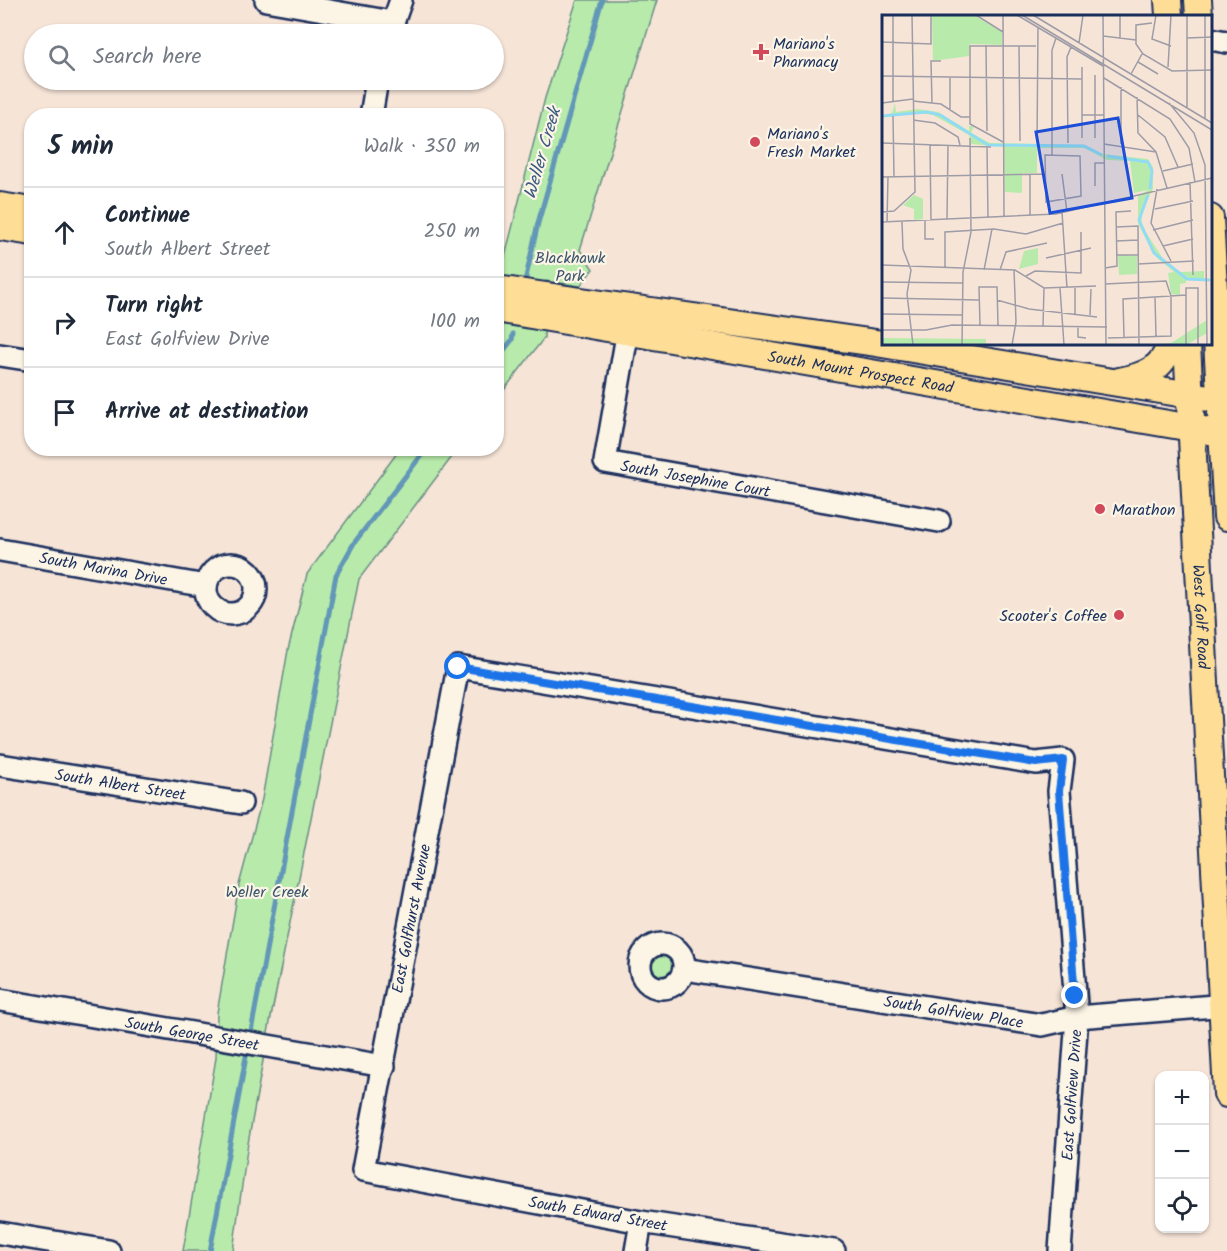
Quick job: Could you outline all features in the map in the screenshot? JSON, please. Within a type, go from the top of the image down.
[{"type":"main road","points":[[1168,0],[1169,15]]},
{"type":"main road","points":[[1198,0],[1199,15]]},
{"type":"main road","points":[[0,206],[24,210]]},
{"type":"main road","points":[[0,226],[24,230]]},
{"type":"main road","points":[[1212,240],[1223,364],[1227,502]]},
{"type":"main road","name":"South Mount Prospect Road","points":[[504,291],[584,313]]},
{"type":"main road","name":"South Mount Prospect Road","points":[[504,309],[584,313],[629,320],[1225,434]]},
{"type":"main road","name":"South Mount Prospect Road","points":[[629,320],[882,344]]},
{"type":"main road","name":"South Mount Prospect Road","points":[[888,345],[1224,400]]},
{"type":"main road","points":[[1111,382],[1137,378],[1152,371],[1161,363],[1170,345]]},
{"type":"main road","name":"West Golf Road","points":[[1187,345],[1225,1005],[1227,1094]]},
{"type":"street","points":[[266,0],[372,24]]},
{"type":"street","points":[[392,24],[401,0]]},
{"type":"street","points":[[1212,39],[1227,42]]},
{"type":"street","points":[[372,108],[375,90]]},
{"type":"street","name":"South Josephine Court","points":[[629,320],[605,462],[939,521]]},
{"type":"street","points":[[0,355],[24,359]]},
{"type":"street","name":"South Marina Drive","points":[[0,550],[206,586]]},
{"type":"street","name":"East Golfhurst Avenue","points":[[363,1170],[458,667],[1036,763],[1063,760]]},
{"type":"street","name":"East Golfview Drive","points":[[1060,1251],[1077,1017],[1059,791],[1063,760]]},
{"type":"street","name":"South Albert Street","points":[[0,765],[241,803]]},
{"type":"street","name":"South Golfview Place","points":[[684,969],[1042,1025],[1077,1017],[1225,1005]]},
{"type":"street","name":"South George Street","points":[[0,1000],[384,1066]]},
{"type":"street","name":"South Edward Street","points":[[363,1170],[641,1222],[834,1251]]},
{"type":"street","points":[[636,1251],[641,1222]]},
{"type":"street","points":[[0,1233],[110,1251]]},
{"type":"green space","name":"Weller Creek","points":[[577,0],[657,0],[580,250],[593,269],[580,286],[546,281],[544,338],[504,390],[504,260],[545,98]]},
{"type":"green space","name":"Weller Creek","points":[[395,456],[453,456],[359,579],[270,1022],[247,1149],[233,1251],[183,1251],[216,1058],[217,1013],[239,885],[262,799],[288,650],[307,574]]},
{"type":"green space","points":[[661,955],[671,958],[674,968],[671,978],[661,981],[651,978],[648,968],[651,958]]},
{"type":"waterway","name":"Weller Creek","points":[[524,286],[538,223],[602,0]]},
{"type":"waterway","name":"Weller Creek","points":[[504,350],[512,340],[513,334]]},
{"type":"waterway","name":"Weller Creek","points":[[250,1037],[336,575],[354,543],[421,456]]},
{"type":"waterway","name":"Weller Creek","points":[[210,1251],[248,1046]]},
{"type":"place","name":"Mariano's Pharmacy","points":[[761,52]]},
{"type":"place","name":"Mariano's Fresh Market","points":[[755,142]]},
{"type":"place","name":"Marathon","points":[[1100,509]]},
{"type":"place","name":"Scooter's Coffee","points":[[1119,615]]},
{"type":"route","points":[[458,667],[1036,763],[1063,760],[1059,791],[1075,996]]},
{"type":"park label","name":"Blackhawk Park","points":[[570,266]]}]
